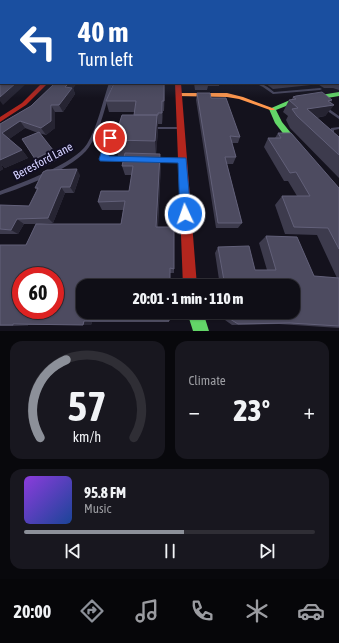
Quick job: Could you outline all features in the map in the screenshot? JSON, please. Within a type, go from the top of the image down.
[{"type":"street","points":[[0,120],[24,104],[44,84]]},
{"type":"street","points":[[178,84],[190,279]]},
{"type":"street","points":[[179,95],[228,95],[272,109],[303,99],[337,96]]},
{"type":"street","points":[[272,109],[279,123],[305,155]]},
{"type":"street","points":[[189,319],[189,325]]},
{"type":"street","points":[[197,319],[201,331]]},
{"type":"lane","name":"Beresford Lane","points":[[0,193],[32,180],[82,153],[90,140],[111,84]]},
{"type":"lane","points":[[259,84],[273,93],[320,89]]},
{"type":"lane","points":[[294,92],[303,99]]},
{"type":"lane","points":[[322,106],[339,118]]},
{"type":"lane","points":[[128,128],[113,128],[104,159],[135,159]]},
{"type":"lane","points":[[143,128],[181,128]]},
{"type":"lane","points":[[339,128],[332,129],[332,133],[339,140]]},
{"type":"lane","points":[[151,160],[182,160]]},
{"type":"building","points":[[0,84],[15,84],[0,97]]},
{"type":"building","points":[[54,84],[68,84],[65,87],[72,88],[59,105],[51,105],[51,121],[41,128],[20,121],[2,133],[22,150],[0,160],[0,124],[31,106]]},
{"type":"building","points":[[114,84],[164,84],[162,113],[158,113],[158,115],[134,115],[136,101],[106,101]]},
{"type":"building","points":[[322,92],[332,100],[328,101],[334,105],[307,109],[339,137],[339,155],[297,116],[292,109],[298,108],[289,100],[296,99],[293,97],[296,96]]},
{"type":"building","points":[[197,93],[210,93],[211,98],[226,98],[240,137],[230,136],[236,157],[225,157],[242,223],[218,223]]},
{"type":"building","points":[[122,115],[157,115],[155,141],[114,140]]},
{"type":"building","points":[[39,132],[53,150],[35,159],[22,139]]},
{"type":"building","points":[[278,133],[291,133],[339,188],[339,249],[328,228],[294,227],[282,196],[310,196],[296,172],[290,173],[268,138],[281,138]]},
{"type":"building","points":[[125,153],[160,154],[156,227],[174,227],[174,269],[170,268],[170,279],[76,279],[76,319],[169,319],[169,321],[84,321],[83,325],[0,325],[0,245],[26,245],[36,224],[121,224],[125,201],[98,202],[101,191],[129,191],[133,166],[122,166]]},
{"type":"building","points":[[77,169],[70,187],[61,187],[48,218],[17,219],[11,230],[0,229],[0,205],[29,206],[38,188],[35,188],[43,172],[47,170]]},
{"type":"building","points":[[266,236],[297,237],[314,276],[339,278],[339,326],[290,323],[238,324],[230,319],[300,319],[300,279],[224,279],[218,247],[249,246],[255,270],[276,270]]},
{"type":"traffic: fast","points":[[272,109],[290,102],[339,94]]},
{"type":"traffic: fast","points":[[272,109],[279,123],[299,148]]},
{"type":"traffic: fast","points":[[197,319],[201,331]]},
{"type":"traffic: slow","points":[[179,95],[227,95],[241,98],[272,109]]},
{"type":"traffic: jam","points":[[0,120],[24,104],[44,84]]},
{"type":"traffic: jam","points":[[178,84],[190,279]]},
{"type":"route","points":[[110,138],[104,159],[182,160],[185,214]]}]
